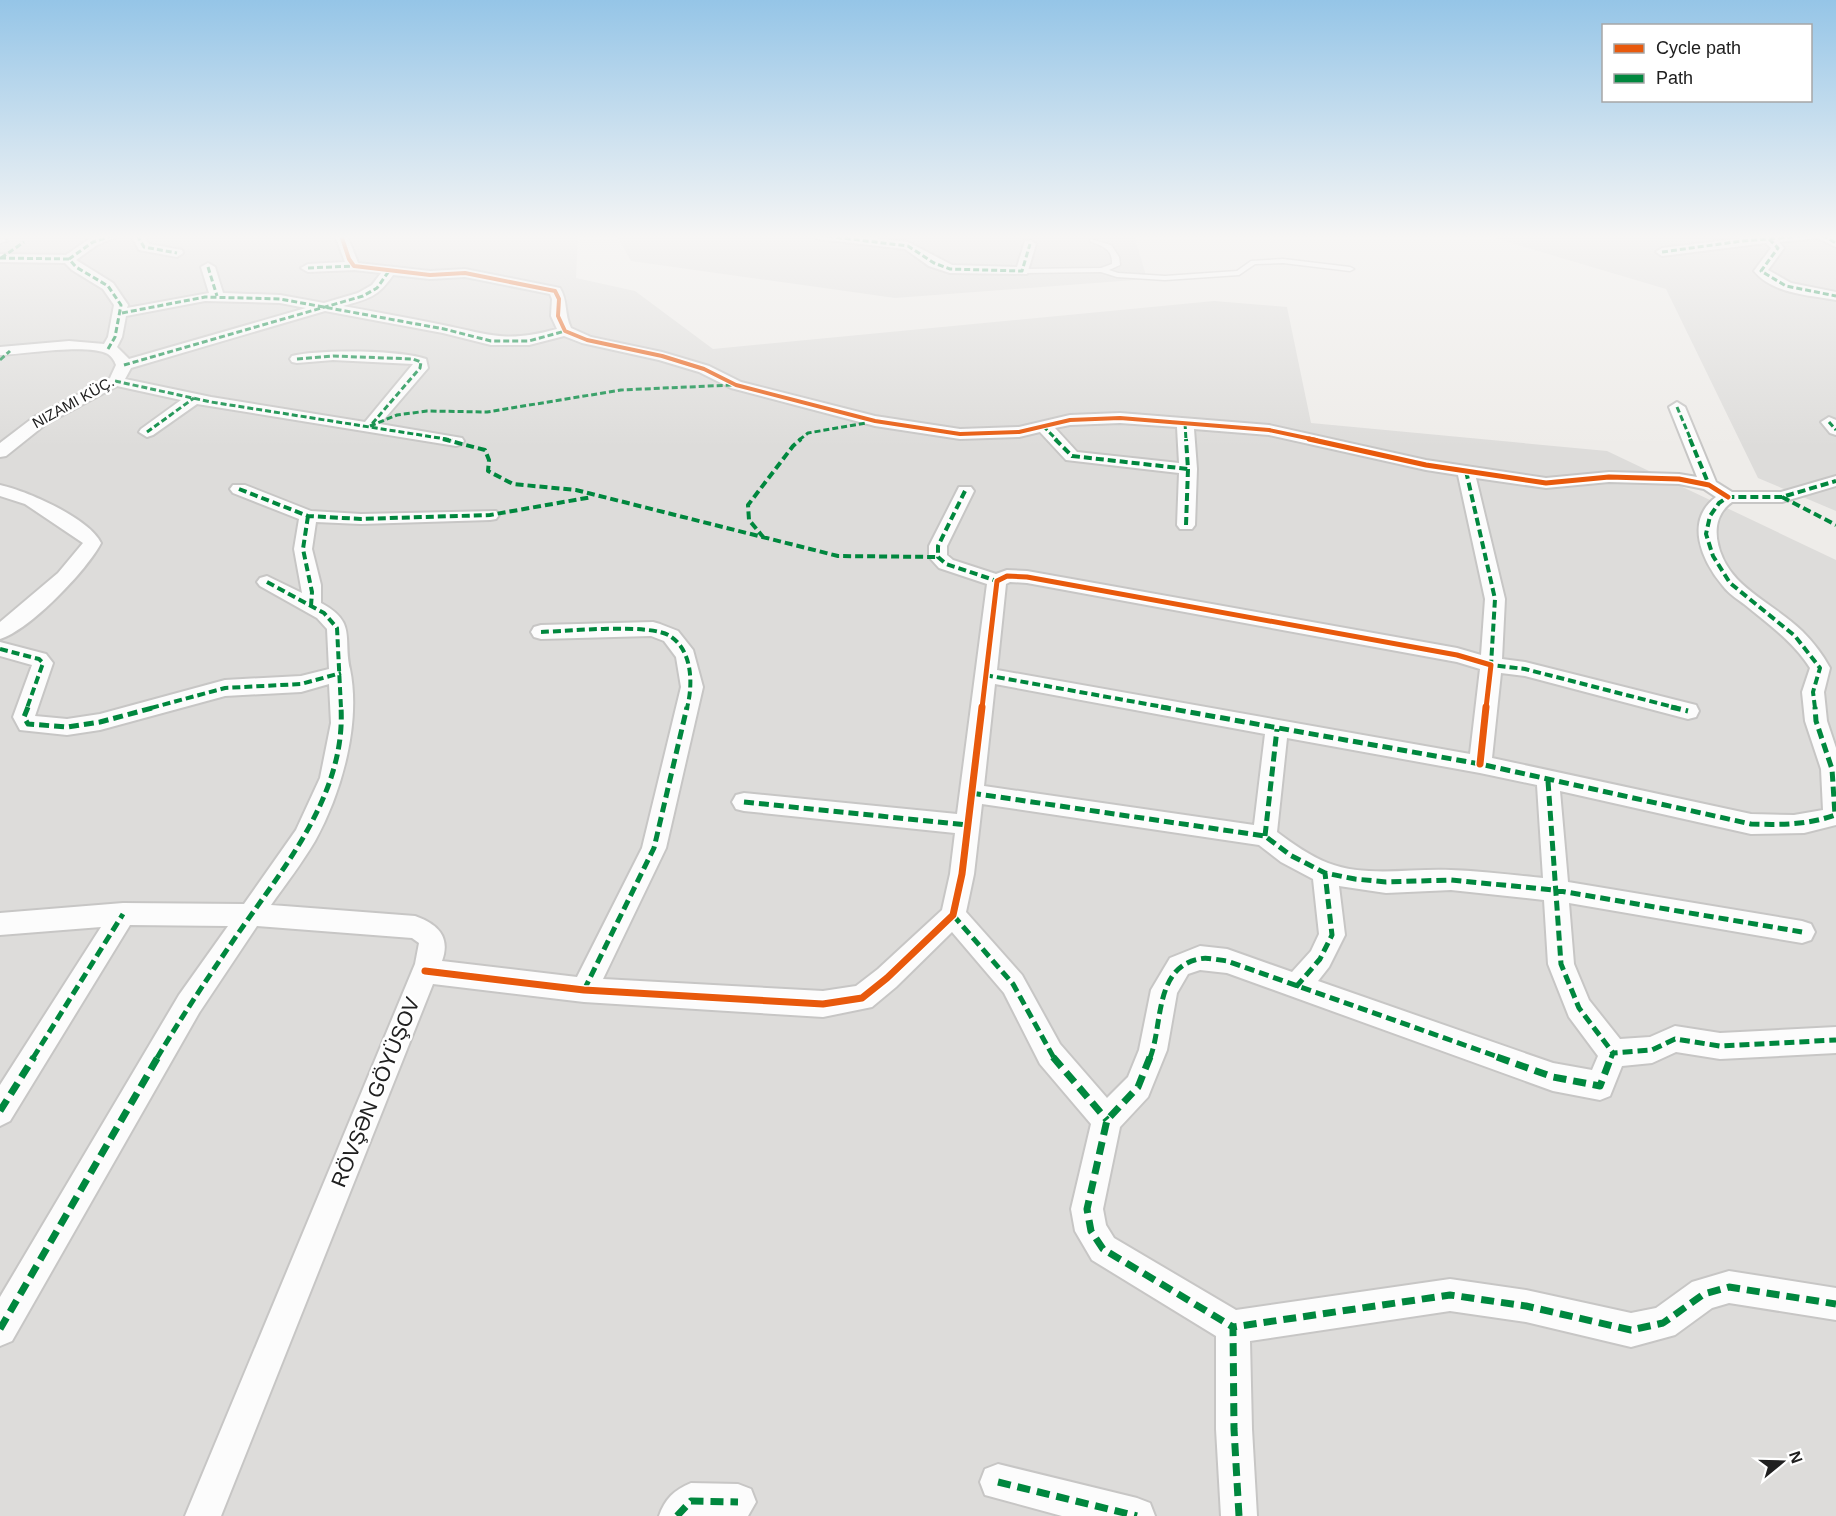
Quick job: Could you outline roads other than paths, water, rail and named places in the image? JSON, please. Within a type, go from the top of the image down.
[{"type":"street","points":[[108,348],[116,337],[122,313],[121,306]]},
{"type":"street","points":[[122,313],[163,306]]},
{"type":"street","points":[[314,306],[444,329],[491,341],[529,341],[565,331],[587,339],[662,356],[704,369],[736,385],[875,421],[960,434],[1019,432],[1070,420],[1120,418],[1269,430],[1426,465],[1546,483],[1609,477],[1679,479],[1708,484],[1728,497],[1782,497],[1836,482]]},
{"type":"street","points":[[124,365],[333,306]]},
{"type":"street","points":[[559,306],[558,316],[565,331]]},
{"type":"street","name":"NIZAMI KÜÇ.","points":[[0,452],[32,424],[115,381],[122,373],[124,365],[116,352],[108,348],[60,347],[3,354]]},
{"type":"street","points":[[297,359],[333,356],[413,359],[422,362],[420,368],[370,426]]},
{"type":"street","points":[[115,381],[194,398],[456,441]]},
{"type":"street","points":[[147,432],[194,398]]},
{"type":"street","points":[[1677,407],[1708,484]]},
{"type":"street","points":[[1185,423],[1188,469],[1186,525]]},
{"type":"street","points":[[1043,426],[1072,456],[1188,469]]},
{"type":"street","points":[[1466,471],[1496,599],[1480,764]]},
{"type":"street","points":[[239,489],[308,516],[361,519],[490,515]]},
{"type":"street","points":[[0,490],[31,500],[88,537],[92,543],[89,551],[77,564],[17,622],[0,632]]},
{"type":"street","points":[[965,491],[938,546],[939,557],[946,564],[996,581],[1007,576],[1027,577],[1457,655],[1491,665],[1525,669],[1688,711]]},
{"type":"street","points":[[985,675],[1480,764],[1548,781],[1751,824],[1791,826],[1822,821],[1835,815],[1832,769],[1816,721],[1813,692],[1820,668],[1795,636],[1730,583],[1713,556],[1706,534],[1710,516],[1719,503],[1728,497]]},
{"type":"street","points":[[308,516],[303,549],[307,573],[314,593],[311,606]]},
{"type":"street","points":[[425,971],[584,990],[823,1004],[862,998],[953,915],[962,874],[996,581]]},
{"type":"street","points":[[0,1329],[189,1004],[306,836],[331,777],[342,723],[337,628],[324,613],[267,582]]},
{"type":"street","points":[[541,632],[653,628],[671,636],[686,655],[692,687],[654,848],[584,990]]},
{"type":"street","points":[[0,649],[39,659],[43,663],[24,717],[28,724],[67,727],[100,722],[225,688],[301,684],[341,673]]},
{"type":"street","points":[[1265,836],[1277,729]]},
{"type":"street","points":[[1548,781],[1561,964],[1579,1008],[1613,1053]]},
{"type":"street","points":[[971,793],[1265,836],[1290,855],[1325,873],[1386,882],[1451,880],[1554,890],[1802,932]]},
{"type":"street","points":[[744,802],[967,825]]},
{"type":"street","points":[[1296,987],[1320,959],[1332,935],[1325,873]]},
{"type":"street","points":[[0,1111],[123,914]]},
{"type":"street","name":"RÖVŞƏN GÖYÜŞOV","points":[[0,924],[123,914],[252,915],[415,927],[427,932],[431,938],[433,949],[425,971],[203,1516]]},
{"type":"street","points":[[953,915],[1013,984],[1050,1054],[1107,1120]]},
{"type":"street","points":[[1613,1053],[1600,1086],[1552,1077],[1227,961],[1200,958],[1179,966],[1164,990],[1153,1050],[1138,1088],[1107,1120],[1087,1209],[1091,1230],[1103,1249],[1233,1327],[1450,1295],[1526,1306],[1630,1330],[1664,1323],[1704,1294],[1729,1287],[1836,1304]]},
{"type":"street","points":[[1613,1053],[1652,1050],[1675,1039],[1720,1046],[1836,1040]]},
{"type":"street","points":[[1233,1327],[1234,1429],[1239,1516]]},
{"type":"street","points":[[998,1482],[1137,1516]]},
{"type":"street","points":[[677,1516],[691,1501],[738,1502]]}]
